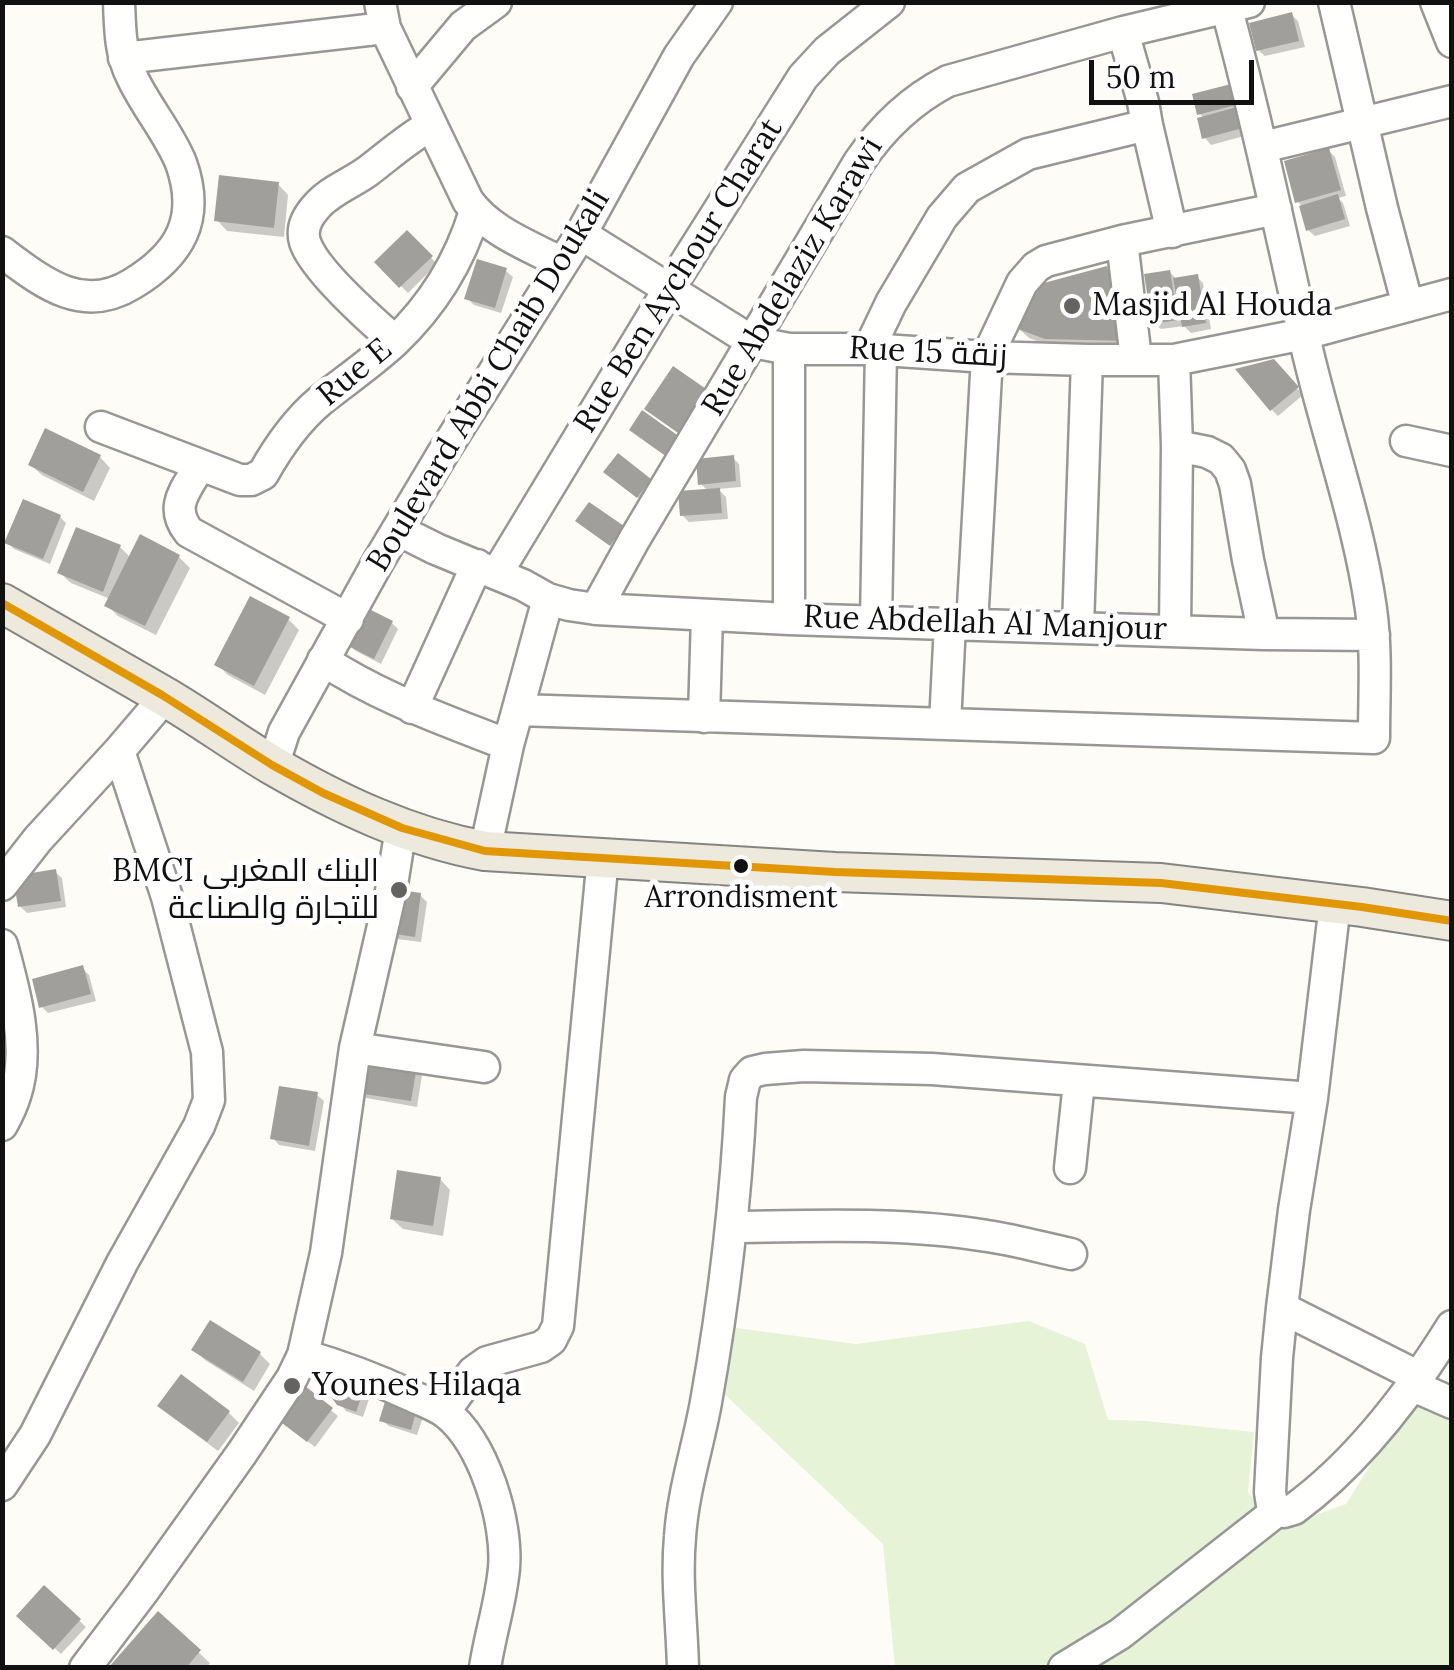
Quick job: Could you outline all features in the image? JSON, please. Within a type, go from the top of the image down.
[{"type":"main road","points":[[2,603],[165,697],[272,766],[346,805],[439,842],[485,851],[835,872],[1161,883],[1452,922]]},
{"type":"street","points":[[2,252],[43,283],[68,293],[97,297],[124,289],[150,274],[185,232],[188,191],[180,162],[131,77],[124,58],[119,2]]},
{"type":"street","points":[[412,87],[464,26],[496,2]]},
{"type":"street","name":"Boulevard Abbi Chaib Doukali","points":[[272,766],[284,732],[398,530],[581,234],[679,56],[716,2]]},
{"type":"street","name":"Rue Ben Aychour Charat","points":[[412,708],[487,569],[804,76],[827,51],[889,2]]},
{"type":"street","points":[[1334,2],[1408,306]]},
{"type":"street","points":[[1436,2],[1452,42]]},
{"type":"street","points":[[518,710],[1374,738],[1374,634],[1370,606],[1304,334],[1234,4]]},
{"type":"street","name":"Rue Abdelaziz Karawi","points":[[596,609],[788,277],[876,136],[896,117],[948,80],[1234,4]]},
{"type":"street","points":[[124,58],[383,15],[412,87],[475,210],[503,232],[562,263]]},
{"type":"street","points":[[1123,32],[1172,232]]},
{"type":"street","points":[[1263,148],[1452,101]]},
{"type":"street","points":[[395,340],[365,315],[320,265],[306,246],[305,225],[321,201],[431,125]]},
{"type":"street","points":[[876,622],[875,349],[891,303],[942,217],[967,188],[1028,154],[1147,125]]},
{"type":"street","points":[[945,724],[961,624],[987,356],[1022,283],[1036,266],[1046,261],[1276,208]]},
{"type":"street","name":"Rue E","points":[[101,427],[240,480],[258,477],[320,401],[395,340],[422,310],[451,270],[475,210]]},
{"type":"street","name":"Rue 15 زنقة","points":[[581,234],[753,342],[789,349],[1174,360],[1304,334],[1452,294]]},
{"type":"street","points":[[1122,241],[1136,360]]},
{"type":"street","points":[[789,349],[789,619]]},
{"type":"street","points":[[1078,628],[1088,360]]},
{"type":"street","points":[[1174,360],[1175,630]]},
{"type":"street","points":[[1406,441],[1452,451]]},
{"type":"street","points":[[1177,446],[1208,452],[1230,470],[1236,484],[1264,634]]},
{"type":"street","points":[[200,465],[180,498],[179,516],[189,532],[348,619]]},
{"type":"street","name":"Rue Abdellah Al Manjour","points":[[398,530],[548,598],[596,609],[876,622],[1374,634]]},
{"type":"street","points":[[485,851],[508,745],[548,598]]},
{"type":"street","points":[[704,716],[707,616]]},
{"type":"street","points":[[324,660],[412,708],[508,745]]},
{"type":"street","points":[[2,885],[165,697]]},
{"type":"street","points":[[2,1485],[35,1435],[122,1263],[200,1126],[209,1100],[208,1052],[166,897],[119,751]]},
{"type":"street","points":[[85,1668],[242,1453],[303,1356],[326,1253],[356,1048],[401,828]]},
{"type":"street","points":[[444,1411],[474,1372],[487,1362],[542,1347],[558,1326],[603,857]]},
{"type":"street","points":[[1277,1511],[1270,1492],[1277,1358],[1335,904]]},
{"type":"street","points":[[2,946],[18,1016],[22,1060],[15,1096],[2,1125]]},
{"type":"street","points":[[356,1048],[484,1067]]},
{"type":"street","points":[[683,1668],[679,1580],[683,1507],[706,1404],[731,1227],[740,1097],[752,1072],[804,1066],[932,1069],[1312,1098]]},
{"type":"street","points":[[1070,1168],[1079,1082]]},
{"type":"street","points":[[731,1227],[836,1225],[925,1229],[988,1236],[1071,1254]]},
{"type":"street","points":[[1282,1308],[1452,1403]]},
{"type":"street","points":[[1064,1668],[1120,1634],[1277,1511],[1294,1509],[1346,1465],[1414,1381],[1452,1326]]},
{"type":"street","points":[[303,1356],[374,1378],[444,1411],[462,1428],[488,1477],[502,1526],[504,1568],[485,1668]]},
{"type":"green space","points":[[1029,1321],[1085,1344],[1108,1420],[1254,1432],[1248,1492],[1280,1528],[1346,1504],[1409,1403],[1451,1422],[1451,1667],[895,1667],[883,1544],[719,1389],[736,1328],[856,1344]]},
{"type":"building","points":[[1292,12],[1299,41],[1256,51],[1249,23]]},
{"type":"building","points":[[1231,84],[1236,105],[1197,115],[1192,94]]},
{"type":"building","points":[[1237,107],[1243,128],[1202,139],[1197,118]]},
{"type":"building","points":[[1329,148],[1341,190],[1295,203],[1284,161]]},
{"type":"building","points":[[219,175],[279,182],[274,228],[214,221]]},
{"type":"building","points":[[1338,194],[1345,219],[1306,231],[1299,206]]},
{"type":"building","points":[[407,230],[433,256],[399,288],[374,262]]},
{"type":"building","points":[[477,259],[507,268],[495,308],[464,299]]},
{"type":"building","name":"Masjid Al Houda","points":[[1107,266],[1125,341],[1045,339],[1015,328],[1040,284]]},
{"type":"building","points":[[1170,270],[1178,320],[1152,324],[1144,274]]},
{"type":"building","points":[[1198,274],[1206,323],[1182,327],[1173,278]]},
{"type":"building","points":[[1274,359],[1299,387],[1270,411],[1235,369]]},
{"type":"building","points":[[673,366],[709,391],[681,435],[644,409]]},
{"type":"building","points":[[642,410],[680,437],[667,457],[629,430]]},
{"type":"building","points":[[45,428],[101,455],[83,492],[28,465]]},
{"type":"building","points":[[618,453],[651,479],[637,498],[603,472]]},
{"type":"building","points":[[734,455],[736,481],[698,485],[696,459]]},
{"type":"building","points":[[720,488],[722,513],[680,516],[678,491]]},
{"type":"building","points":[[23,499],[61,515],[43,559],[4,543]]},
{"type":"building","points":[[589,502],[624,526],[610,546],[575,521]]},
{"type":"building","points":[[76,527],[121,545],[103,592],[57,573]]},
{"type":"building","points":[[140,534],[180,555],[145,626],[104,606]]},
{"type":"building","points":[[250,596],[290,617],[254,686],[214,665]]},
{"type":"building","points":[[365,607],[393,621],[374,659],[346,645]]},
{"type":"building","points":[[56,869],[61,901],[18,907],[13,876]]},
{"type":"building","points":[[394,889],[421,893],[415,937],[388,933]]},
{"type":"building","points":[[83,965],[91,994],[39,1008],[32,979]]},
{"type":"building","points":[[363,1057],[417,1066],[411,1101],[357,1093]]},
{"type":"building","points":[[279,1086],[318,1092],[309,1146],[270,1139]]},
{"type":"building","points":[[397,1170],[441,1177],[433,1226],[390,1219]]},
{"type":"building","points":[[210,1320],[261,1352],[243,1382],[191,1350]]},
{"type":"building","points":[[341,1367],[368,1378],[356,1412],[337,1405],[314,1374]]},
{"type":"building","points":[[181,1374],[230,1411],[207,1442],[157,1406]]},
{"type":"building","points":[[300,1382],[333,1408],[307,1442],[274,1417]]},
{"type":"building","points":[[388,1392],[419,1402],[411,1430],[379,1421]]},
{"type":"building","points":[[44,1585],[81,1619],[53,1650],[16,1616]]},
{"type":"building","points":[[158,1611],[201,1650],[186,1668],[108,1668]]},
{"type":"transit line","points":[[2,603],[323,793],[402,828],[485,851],[835,872],[1161,883],[1452,921]]},
{"type":"place","name":"Masjid Al Houda","points":[[1072,306]]},
{"type":"place","name":"Arrondisment","points":[[741,866]]},
{"type":"place","name":"BMCI البنك المغربي للتجارة والصناعة","points":[[399,890]]},
{"type":"place","name":"Younes Hilaqa","points":[[292,1386]]}]
